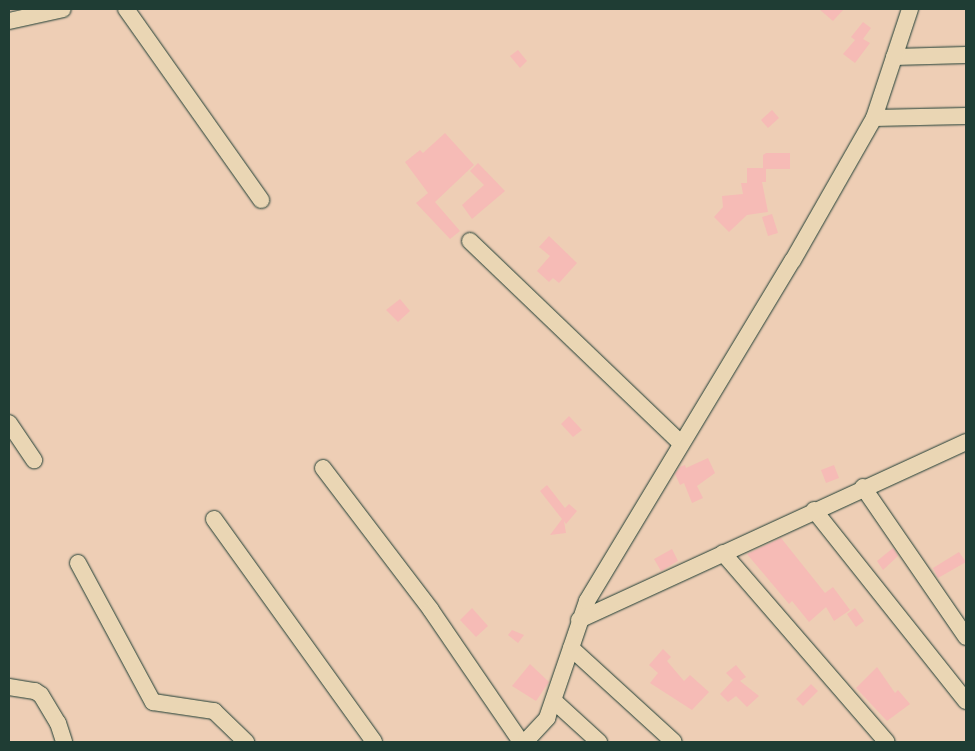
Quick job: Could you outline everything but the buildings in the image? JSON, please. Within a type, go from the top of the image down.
[{"type":"street","points":[[9,21],[63,9]]},
{"type":"street","points":[[126,9],[261,200]]},
{"type":"street","points":[[525,742],[547,718],[587,601],[681,443],[794,260],[874,118],[910,9]]},
{"type":"street","points":[[894,57],[966,55]]},
{"type":"street","points":[[874,118],[966,116]]},
{"type":"street","points":[[470,240],[681,443]]},
{"type":"street","points":[[9,423],[34,460]]},
{"type":"street","points":[[579,620],[863,487],[966,442]]},
{"type":"street","points":[[323,468],[431,610],[521,742]]},
{"type":"street","points":[[863,487],[966,637]]},
{"type":"street","points":[[814,510],[966,701]]},
{"type":"street","points":[[214,519],[374,742]]},
{"type":"street","points":[[724,553],[888,742]]},
{"type":"street","points":[[78,563],[153,702],[214,711],[246,742]]},
{"type":"street","points":[[571,648],[674,742]]},
{"type":"street","points":[[9,687],[35,691],[41,695],[58,723],[64,742]]},
{"type":"street","points":[[554,701],[599,742]]}]
